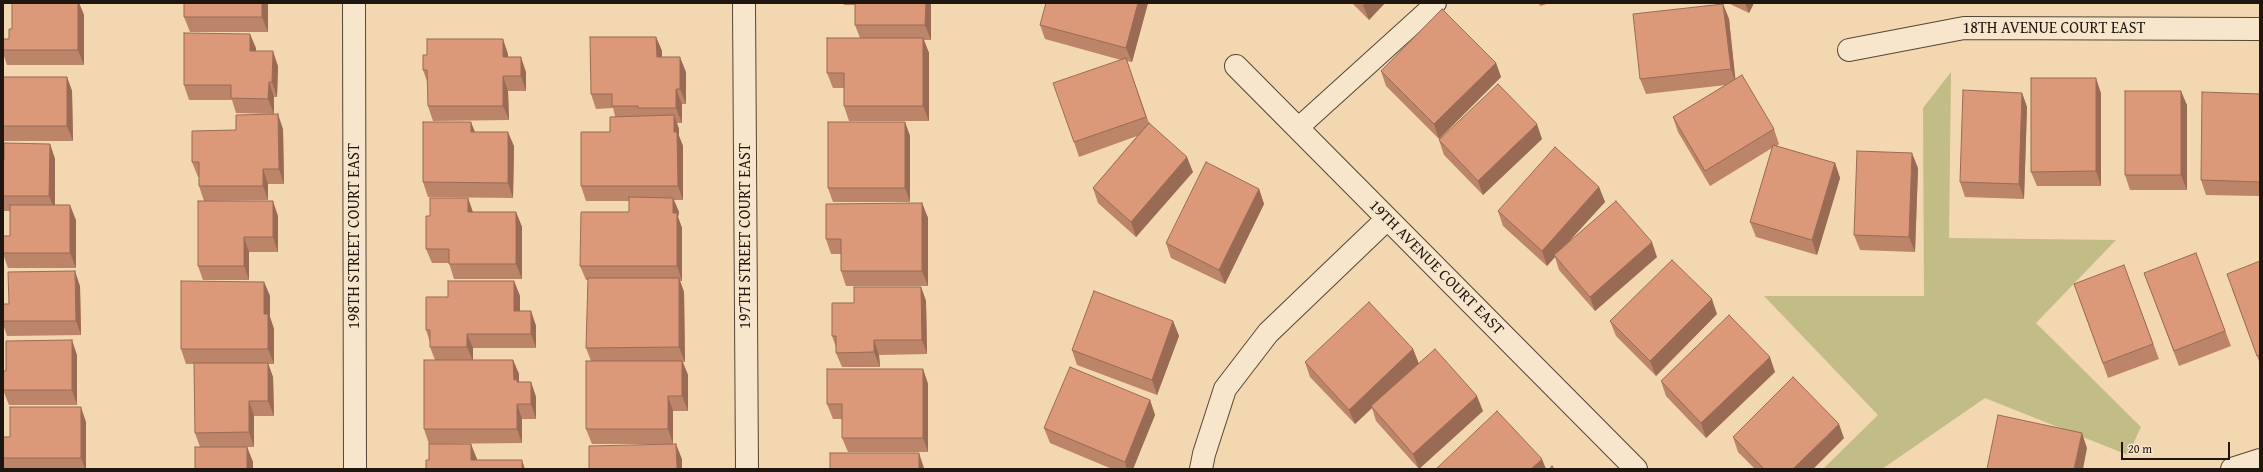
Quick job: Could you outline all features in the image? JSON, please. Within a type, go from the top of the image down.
[{"type":"street","name":"198TH STREET COURT EAST","points":[[354,3],[355,469]]},
{"type":"street","name":"197TH STREET COURT EAST","points":[[744,3],[747,469]]},
{"type":"street","name":"18TH AVENUE COURT EAST","points":[[1850,50],[1964,28],[2260,29]]},
{"type":"street","name":"19TH AVENUE COURT EAST","points":[[1236,66],[1636,469]]},
{"type":"street","points":[[1201,469],[1204,454],[1225,389],[1268,333],[1387,219]]},
{"type":"street","points":[[2232,469],[2260,460]]},
{"type":"lane","points":[[1298,128],[1436,3]]},
{"type":"shaded area","points":[[1951,72],[1949,238],[2116,240],[2036,323],[2141,427],[2128,455],[1985,398],[1882,469],[1823,469],[1878,415],[1764,296],[1924,296],[1923,108]]},
{"type":"building","points":[[12,3],[78,3],[78,50],[3,50],[3,39],[9,39],[9,29],[12,29]]},
{"type":"building","points":[[184,3],[262,3],[262,17],[184,17]]},
{"type":"building","points":[[855,3],[926,3],[925,25],[855,25]]},
{"type":"building","points":[[1046,3],[1138,3],[1126,48],[1040,25]]},
{"type":"building","points":[[1723,4],[1731,69],[1640,79],[1633,14]]},
{"type":"building","points":[[1442,9],[1496,63],[1434,124],[1381,71]]},
{"type":"building","points":[[184,33],[250,34],[250,51],[273,51],[272,82],[269,82],[268,99],[231,98],[231,85],[184,85]]},
{"type":"building","points":[[590,37],[656,37],[657,57],[680,57],[680,89],[676,89],[676,108],[612,106],[612,94],[591,94]]},
{"type":"building","points":[[827,38],[923,38],[923,106],[844,106],[844,73],[827,73]]},
{"type":"building","points":[[427,39],[503,39],[503,57],[521,57],[521,76],[503,76],[503,106],[428,106],[427,70],[423,70],[423,55],[427,55]]},
{"type":"building","points":[[1126,58],[1146,117],[1074,142],[1053,83]]},
{"type":"building","points":[[1742,75],[1774,129],[1705,171],[1673,117]]},
{"type":"building","points":[[3,77],[67,77],[67,126],[3,126]]},
{"type":"building","points":[[2031,78],[2096,78],[2096,171],[2031,172]]},
{"type":"building","points":[[1498,84],[1537,124],[1478,181],[1439,140]]},
{"type":"building","points":[[1963,90],[2022,93],[2019,184],[1960,182]]},
{"type":"building","points":[[2125,91],[2181,91],[2181,175],[2125,175]]},
{"type":"building","points":[[2202,92],[2260,94],[2260,182],[2201,180]]},
{"type":"building","points":[[278,114],[279,169],[263,169],[263,186],[199,186],[199,162],[192,162],[192,131],[236,130],[236,115]]},
{"type":"building","points":[[674,115],[674,132],[677,132],[678,186],[581,186],[581,132],[610,132],[610,117]]},
{"type":"building","points":[[423,122],[471,122],[471,132],[508,132],[508,183],[423,182]]},
{"type":"building","points":[[828,122],[905,122],[905,188],[828,188]]},
{"type":"building","points":[[1149,123],[1187,157],[1131,222],[1093,188]]},
{"type":"building","points":[[4,143],[50,144],[49,196],[3,196]]},
{"type":"building","points":[[1773,145],[1835,163],[1812,240],[1750,222]]},
{"type":"building","points":[[1555,147],[1599,187],[1542,251],[1498,211]]},
{"type":"building","points":[[1857,151],[1912,153],[1909,237],[1854,235]]},
{"type":"building","points":[[1206,162],[1259,189],[1219,270],[1166,243]]},
{"type":"building","points":[[629,197],[673,198],[673,213],[677,213],[677,266],[580,266],[581,212],[629,212]]},
{"type":"building","points":[[430,198],[468,198],[468,212],[516,212],[516,264],[449,264],[449,249],[426,249],[426,216],[430,216]]},
{"type":"building","points":[[198,201],[273,201],[273,237],[244,237],[244,266],[198,266]]},
{"type":"building","points":[[1616,201],[1652,242],[1590,297],[1554,255]]},
{"type":"building","points":[[922,203],[922,271],[841,271],[841,239],[826,239],[826,204]]},
{"type":"building","points":[[10,205],[70,205],[70,253],[3,253],[3,236],[10,236]]},
{"type":"building","points":[[2196,253],[2225,331],[2174,351],[2144,273]]},
{"type":"building","points":[[1672,260],[1712,299],[1650,361],[1610,321]]},
{"type":"building","points":[[2260,261],[2260,355],[2257,356],[2227,274]]},
{"type":"building","points":[[2124,265],[2153,344],[2103,363],[2074,284]]},
{"type":"building","points":[[75,271],[76,321],[3,321],[3,304],[9,304],[8,272]]},
{"type":"building","points":[[588,278],[679,278],[679,347],[586,348]]},
{"type":"building","points":[[181,281],[264,282],[264,314],[268,314],[268,349],[181,349]]},
{"type":"building","points":[[448,281],[514,281],[514,311],[531,311],[531,334],[467,334],[467,347],[430,347],[430,330],[426,330],[426,297],[448,297]]},
{"type":"building","points":[[854,287],[921,287],[922,340],[874,340],[874,352],[836,353],[836,336],[832,336],[832,303],[854,303]]},
{"type":"building","points":[[1094,291],[1173,321],[1152,380],[1072,350]]},
{"type":"building","points":[[1369,302],[1413,349],[1349,410],[1305,362]]},
{"type":"building","points":[[1729,315],[1770,357],[1701,423],[1661,381]]},
{"type":"building","points":[[72,340],[72,390],[3,390],[3,371],[6,371],[6,341]]},
{"type":"building","points":[[1435,349],[1477,396],[1413,454],[1371,406]]},
{"type":"building","points":[[424,360],[513,360],[514,380],[517,379],[517,382],[531,382],[531,404],[517,404],[517,429],[424,429]]},
{"type":"building","points":[[586,361],[682,361],[682,396],[668,396],[668,429],[586,429]]},
{"type":"building","points":[[194,363],[268,363],[268,401],[249,401],[249,432],[195,433]]},
{"type":"building","points":[[1070,367],[1150,400],[1125,462],[1044,428]]},
{"type":"building","points":[[827,369],[923,369],[923,438],[842,438],[842,404],[827,404]]},
{"type":"building","points":[[1793,377],[1839,424],[1793,469],[1764,469],[1733,437]]},
{"type":"building","points":[[10,407],[81,407],[81,458],[3,458],[3,437],[10,437]]},
{"type":"building","points":[[1497,411],[1542,459],[1531,469],[1436,469]]},
{"type":"building","points":[[1998,415],[2082,433],[2074,469],[1987,469]]},
{"type":"building","points":[[429,444],[471,444],[471,460],[522,460],[522,469],[426,469],[426,460],[429,460]]},
{"type":"building","points":[[676,444],[677,469],[589,469],[589,446]]},
{"type":"building","points":[[195,447],[247,447],[247,469],[195,469]]},
{"type":"building","points":[[830,453],[919,453],[919,469],[830,469]]}]
